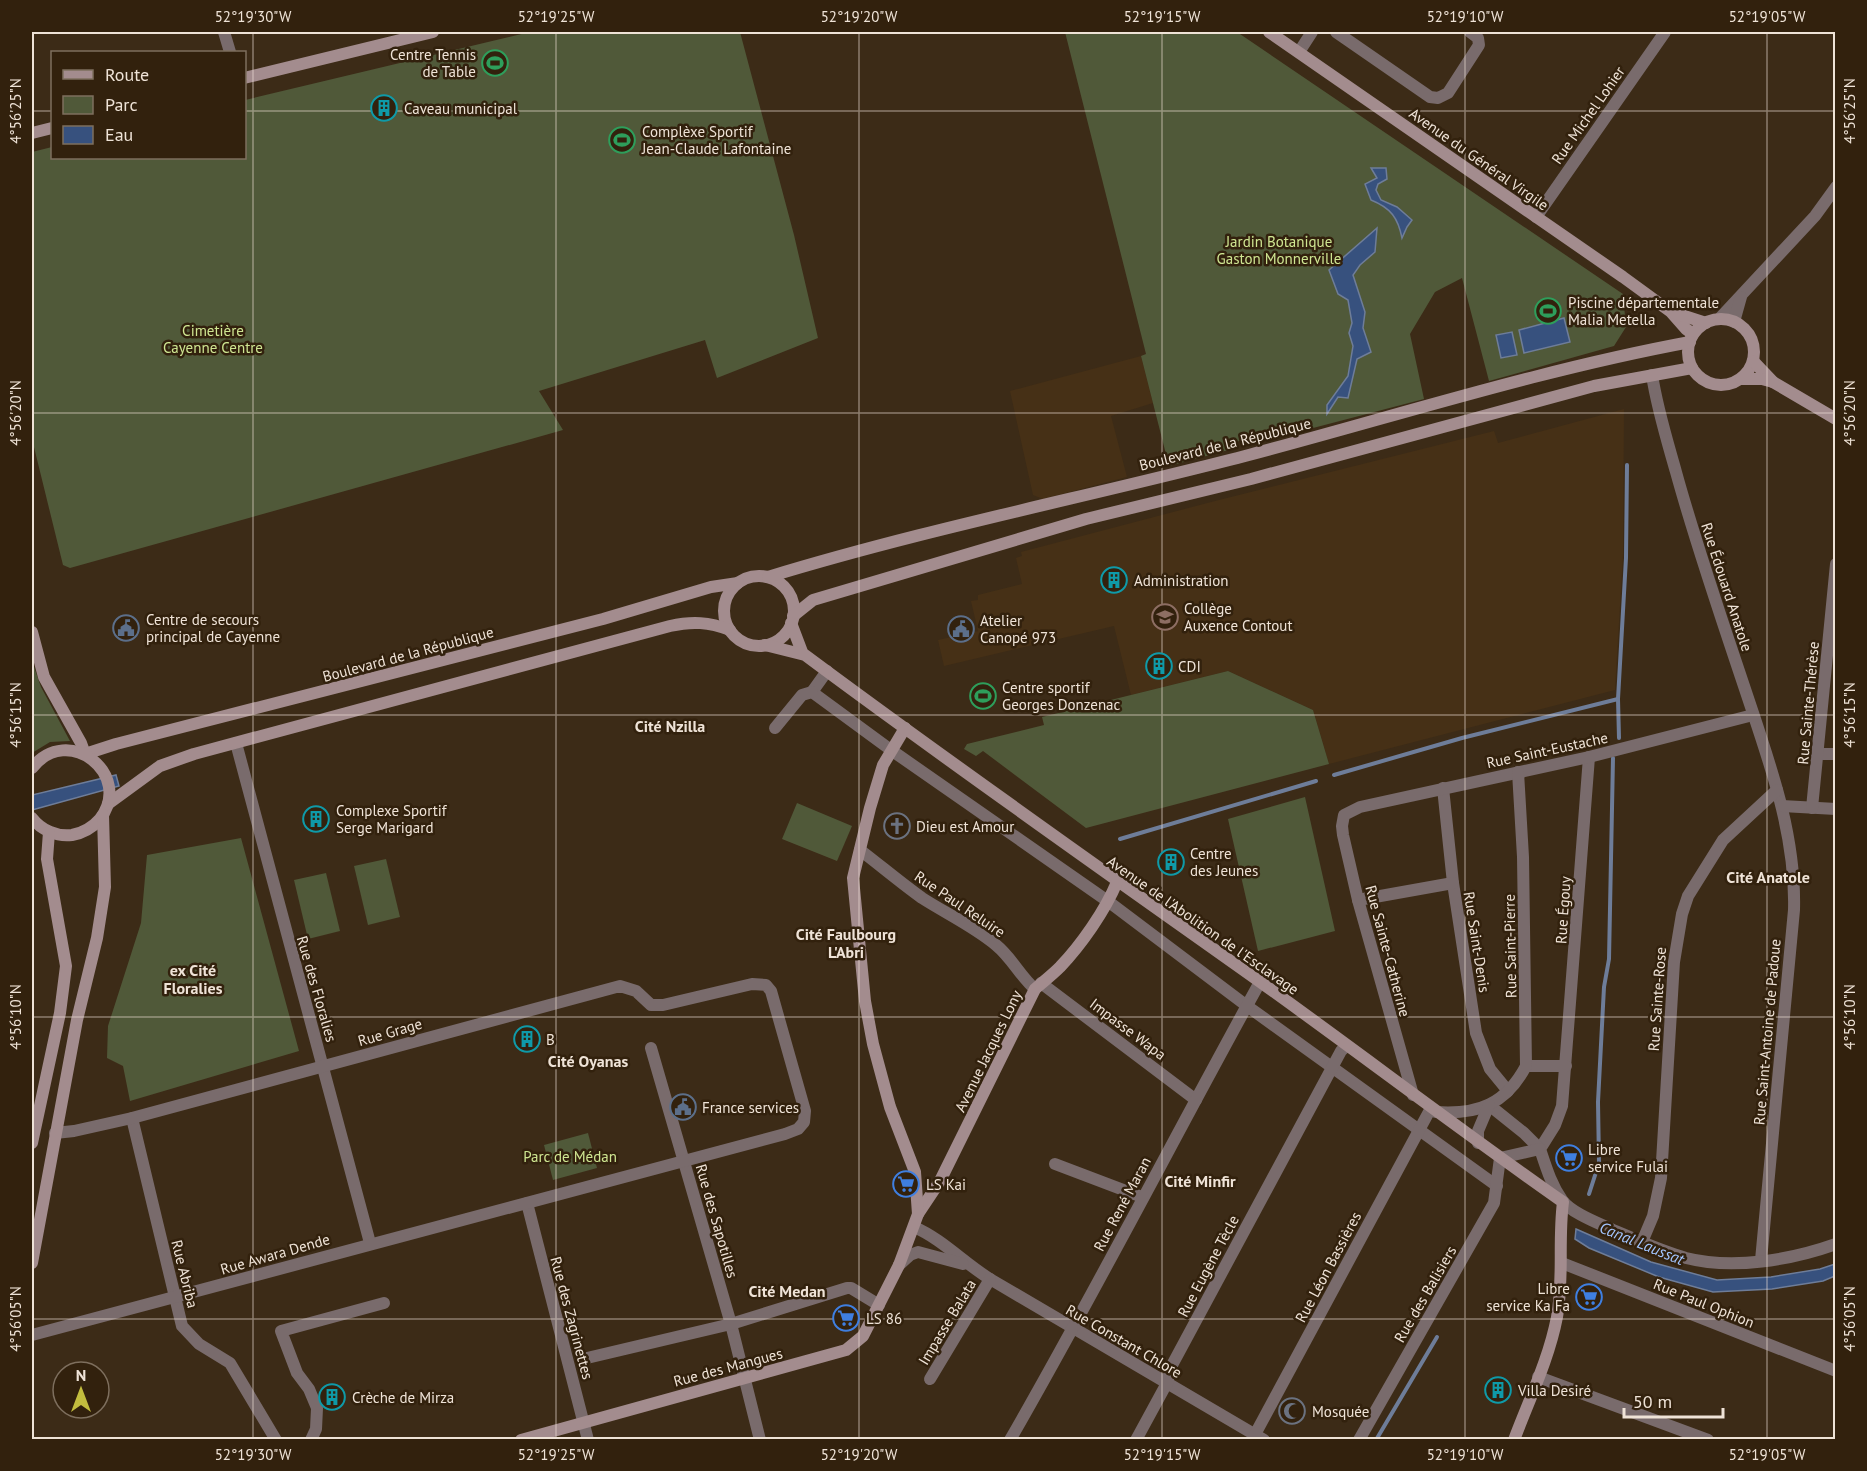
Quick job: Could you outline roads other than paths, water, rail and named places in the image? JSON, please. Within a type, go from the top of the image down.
[{"type":"street","points":[[224,32],[230,51]]},
{"type":"street","points":[[246,78],[433,32]]},
{"type":"street","name":"Avenue du Général Virgile","points":[[1269,32],[1671,312],[1691,338]]},
{"type":"street","points":[[1299,52],[1312,32]]},
{"type":"street","points":[[1336,32],[1430,97],[1435,98],[1448,93],[1479,45],[1478,38],[1470,32]]},
{"type":"street","name":"Rue Michel Lohier","points":[[1536,216],[1665,32]]},
{"type":"street","points":[[32,133],[51,128]]},
{"type":"street","points":[[1719,319],[1815,216],[1836,188]]},
{"type":"street","points":[[1734,322],[1742,296]]},
{"type":"street","name":"Avenue du Général Virgile","points":[[1671,312],[1706,323]]},
{"type":"street","points":[[1719,319],[1734,322],[1749,334],[1753,343],[1753,361],[1749,371],[1741,379],[1731,384],[1708,383],[1692,368],[1688,357],[1691,338],[1706,323],[1719,319]]},
{"type":"street","name":"Boulevard de la République","points":[[768,577],[893,543],[1245,456],[1536,377],[1691,338]]},
{"type":"street","points":[[1753,361],[1773,381],[1836,419]]},
{"type":"street","points":[[802,652],[792,619],[793,606],[785,588],[777,581],[758,576],[738,583],[730,590],[724,610],[725,620],[730,630],[743,642],[765,645],[784,635],[792,619],[813,600],[1086,519],[1251,479],[1594,386],[1692,368]]},
{"type":"street","name":"Rue Édouard Anatole","points":[[1652,375],[1655,398],[1692,528],[1782,807]]},
{"type":"street","points":[[1741,379],[1773,381]]},
{"type":"street","name":"Rue Sainte-Thérèse","points":[[1812,808],[1836,564]]},
{"type":"street","name":"Boulevard de la République","points":[[85,754],[116,744],[603,619],[711,587],[738,583]]},
{"type":"street","points":[[33,821],[49,832],[59,835],[77,834],[93,826],[107,804],[160,766],[194,754],[670,626],[705,622],[730,630]]},
{"type":"street","points":[[32,632],[44,677],[85,754]]},
{"type":"street","name":"Avenue de l'Abolition de l'Esclavage","points":[[765,645],[802,652],[1117,882],[1260,982],[1478,1143],[1563,1202]]},
{"type":"street","points":[[775,728],[802,695],[812,692],[827,671]]},
{"type":"street","points":[[812,692],[1109,902],[1333,1069],[1497,1186]]},
{"type":"street","name":"Rue Saint-Eustache","points":[[1346,814],[1360,807],[1589,757],[1754,715]]},
{"type":"street","points":[[905,728],[883,765],[870,808],[854,878],[865,1001],[873,1044],[890,1107],[915,1172],[918,1214]]},
{"type":"street","name":"Rue des Floralies","points":[[236,743],[370,1243]]},
{"type":"street","points":[[32,768],[39,760],[53,752],[73,750],[85,754],[95,762],[104,772],[108,784],[105,887],[97,938],[77,1020],[32,1263]]},
{"type":"street","points":[[1818,754],[1836,754]]},
{"type":"street","name":"Rue Égouy","points":[[1540,1149],[1555,1125],[1562,1106],[1589,757]]},
{"type":"street","name":"Rue Saint-Pierre","points":[[1518,772],[1524,857],[1526,1066]]},
{"type":"street","name":"Rue Saint-Denis","points":[[1443,788],[1453,883],[1476,1034],[1490,1069],[1508,1091]]},
{"type":"street","name":"Rue Sainte-Rose","points":[[1642,1242],[1653,1216],[1661,1178],[1674,962],[1682,914],[1688,897],[1723,840],[1777,790]]},
{"type":"street","points":[[1782,807],[1836,809]]},
{"type":"street","name":"Rue Saint-Antoine de Padoue","points":[[1761,1260],[1794,910],[1792,864],[1782,807]]},
{"type":"street","name":"Rue Sainte-Catherine","points":[[1346,814],[1342,821],[1343,835],[1358,900],[1413,1095]]},
{"type":"street","points":[[32,1136],[60,1013],[66,966],[47,859],[49,832]]},
{"type":"street","name":"Rue Paul Reluire","points":[[860,850],[921,897],[996,945],[1015,965],[1022,978],[1038,986]]},
{"type":"street","name":"Avenue Jacques Lony","points":[[918,1214],[940,1181],[1038,986],[1060,966],[1109,902],[1117,882]]},
{"type":"street","points":[[1358,900],[1453,883]]},
{"type":"street","name":"Rue René Maran","points":[[1010,1440],[1073,1329],[1142,1197],[1260,982]]},
{"type":"street","name":"Rue Awara Dende","points":[[32,1335],[798,1129],[804,1122],[805,1111],[771,992],[766,985],[758,983],[663,1005],[651,1005]]},
{"type":"street","name":"Rue Grage","points":[[55,1133],[132,1118],[620,986],[636,991],[651,1005]]},
{"type":"street","name":"Impasse Wapa","points":[[1038,986],[1196,1100]]},
{"type":"street","name":"Rue Eugène Tècle","points":[[1136,1440],[1167,1383],[1171,1367],[1269,1183],[1346,1046]]},
{"type":"street","name":"Rue des Sapotilles","points":[[651,1048],[731,1324],[760,1440]]},
{"type":"street","points":[[1434,1110],[1459,1114],[1477,1111],[1490,1105],[1508,1091],[1519,1079],[1526,1066],[1566,1066]]},
{"type":"street","points":[[1490,1105],[1514,1123],[1540,1149],[1547,1174],[1563,1202],[1589,1220],[1642,1242],[1687,1258],[1716,1262],[1761,1260],[1809,1253],[1836,1244]]},
{"type":"street","points":[[1478,1143],[1478,1131],[1490,1105]]},
{"type":"street","name":"Rue Léon Bassières","points":[[1257,1438],[1419,1129],[1434,1110]]},
{"type":"street","name":"Rue Abriba","points":[[132,1118],[182,1326],[199,1344],[230,1363],[276,1440]]},
{"type":"street","points":[[1500,1158],[1540,1149]]},
{"type":"street","name":"Rue des Balisiers","points":[[1359,1440],[1494,1203],[1500,1158]]},
{"type":"street","points":[[1055,1164],[1142,1197]]},
{"type":"street","points":[[915,1172],[927,1186],[940,1181]]},
{"type":"street","points":[[1514,1440],[1551,1344],[1557,1317],[1562,1263],[1560,1234],[1563,1202]]},
{"type":"street","name":"Rue des Zagrinettes","points":[[527,1203],[588,1440]]},
{"type":"street","name":"Rue des Mangues","points":[[521,1440],[846,1350],[863,1336],[899,1265],[918,1214]]},
{"type":"street","name":"Rue Constant Chlore","points":[[914,1227],[929,1233],[990,1279],[1257,1438]]},
{"type":"street","name":"Rue Constant Chlore","points":[[899,1265],[910,1255],[918,1252],[970,1266]]},
{"type":"street","name":"Rue Paul Ophion","points":[[1562,1263],[1836,1371]]},
{"type":"street","name":"Impasse Balata","points":[[930,1380],[990,1279]]},
{"type":"street","points":[[587,1358],[731,1324],[847,1288],[851,1288],[879,1305]]},
{"type":"street","points":[[311,1440],[316,1429],[317,1408],[309,1389],[297,1373],[281,1331],[384,1303]]},
{"type":"street","points":[[1538,1377],[1708,1440]]},
{"type":"water","points":[[1371,168],[1386,168],[1387,179],[1378,184],[1376,190],[1381,200],[1397,207],[1412,220],[1402,238],[1398,225],[1389,210],[1371,200],[1365,184],[1377,178]]},
{"type":"water","points":[[1377,228],[1375,252],[1360,265],[1353,275],[1365,312],[1363,328],[1371,352],[1357,359],[1348,398],[1338,397],[1327,414],[1327,405],[1348,376],[1353,346],[1349,333],[1352,323],[1348,300],[1338,294],[1329,270]]},
{"type":"water","points":[[1564,318],[1570,342],[1524,353],[1519,330]]},
{"type":"water","points":[[1512,332],[1517,355],[1501,358],[1496,335]]},
{"type":"water","points":[[116,775],[119,786],[32,810],[32,795]]},
{"type":"water","points":[[1576,1229],[1651,1262],[1717,1280],[1771,1277],[1820,1269],[1835,1264],[1835,1276],[1823,1281],[1772,1289],[1713,1292],[1659,1277],[1589,1248],[1575,1239]]},
{"type":"waterway","points":[[1619,738],[1618,699],[1626,558],[1627,465]]},
{"type":"waterway","points":[[1334,775],[1462,738],[1618,699]]},
{"type":"waterway","points":[[1589,1194],[1599,1163],[1598,1102],[1604,987],[1609,959],[1613,758]]},
{"type":"waterway","points":[[1120,839],[1316,781]]},
{"type":"waterway","points":[[1376,1440],[1437,1337]]},
{"type":"place","name":"Centre Tennis de Table","points":[[495,63]]},
{"type":"place","name":"Caveau municipal","points":[[384,108]]},
{"type":"place","name":"Complèxe Sportif Jean-Claude Lafontaine","points":[[622,140]]},
{"type":"place","name":"Piscine départementale Malia Metella","points":[[1548,311]]},
{"type":"place","name":"Administration","points":[[1114,580]]},
{"type":"place","name":"Collège Auxence Contout","points":[[1165,617]]},
{"type":"place","name":"Centre de secours principal de Cayenne","points":[[126,628]]},
{"type":"place","name":"Atelier Canopé 973","points":[[961,629]]},
{"type":"place","name":"CDI","points":[[1159,666]]},
{"type":"place","name":"Centre sportif Georges Donzenac","points":[[983,696]]},
{"type":"place","name":"Complexe Sportif Serge Marigard","points":[[316,819]]},
{"type":"place","name":"Dieu est Amour","points":[[897,826]]},
{"type":"place","name":"Centre des Jeunes","points":[[1171,862]]},
{"type":"place","name":"B","points":[[527,1039]]},
{"type":"place","name":"France services","points":[[683,1107]]},
{"type":"place","name":"Libre service Fulai","points":[[1569,1158]]},
{"type":"place","name":"LS Kai","points":[[906,1184]]},
{"type":"place","name":"Libre service Ka Fa","points":[[1589,1297]]},
{"type":"place","name":"LS 86","points":[[846,1318]]},
{"type":"place","name":"Villa Desiré","points":[[1498,1390]]},
{"type":"place","name":"Crèche de Mirza","points":[[332,1397]]},
{"type":"place","name":"Mosquée","points":[[1292,1411]]},
{"type":"district","name":"Cité Nzilla","points":[[670,726]]},
{"type":"district","name":"Cité Anatole","points":[[1768,877]]},
{"type":"district","name":"Cité Faulbourg L'Abri","points":[[846,943]]},
{"type":"district","name":"ex Cité Floralies","points":[[193,979]]},
{"type":"district","name":"Cité Oyanas","points":[[588,1061]]},
{"type":"district","name":"Cité Minfir","points":[[1200,1181]]},
{"type":"district","name":"Cité Medan","points":[[787,1291]]},
{"type":"park label","name":"Jardin Botanique Gaston Monnerville","points":[[1279,250]]},
{"type":"park label","name":"Cimetière Cayenne Centre","points":[[213,338]]},
{"type":"park label","name":"Parc de Médan","points":[[570,1156]]},
{"type":"water label","name":"Canal Laussat","points":[[1642,1243]]}]
